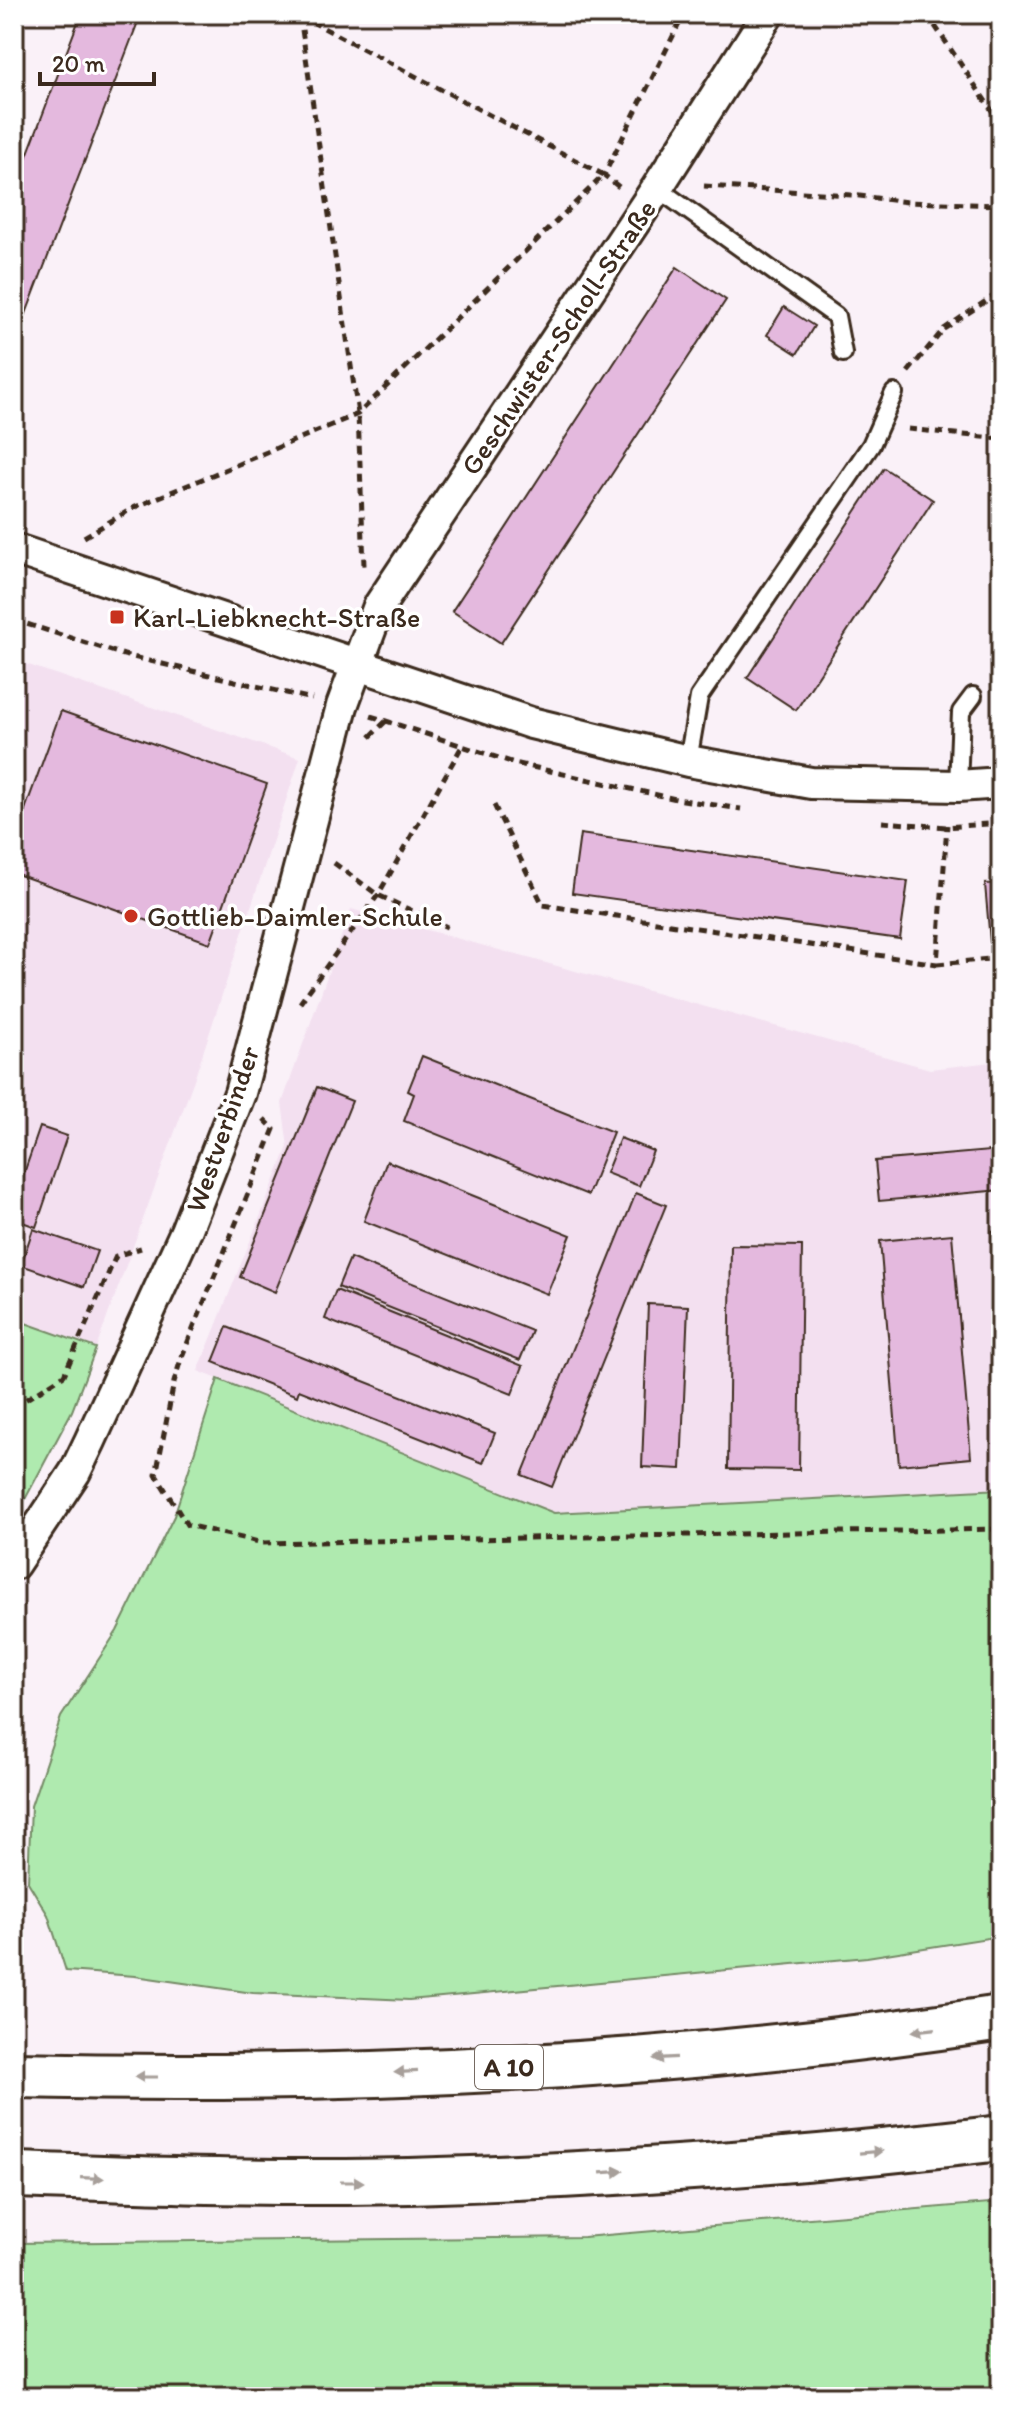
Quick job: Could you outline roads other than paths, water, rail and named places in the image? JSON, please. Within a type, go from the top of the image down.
[{"type":"highway","name":"A 10","points":[[14,2075],[320,2076],[530,2066],[710,2055],[1001,2018]]},
{"type":"highway","points":[[14,2175],[290,2182],[578,2175],[909,2149],[1001,2138]]},
{"type":"street","name":"Geschwister-Scholl-Straße","points":[[358,665],[379,606],[657,188],[768,14]]},
{"type":"street","points":[[14,549],[531,723],[688,761],[811,783],[958,786],[1001,783]]},
{"type":"street","name":"Westverbinder","points":[[14,1564],[75,1472],[186,1231],[240,1093],[342,706],[358,665]]},
{"type":"lane","points":[[657,188],[836,316],[843,353]]},
{"type":"lane","points":[[688,761],[699,697],[871,445],[894,393]]},
{"type":"lane","points":[[958,786],[961,712],[973,696]]},
{"type":"place","name":"Karl-Liebknecht-Straße","points":[[117,617]]},
{"type":"place","name":"Gottlieb-Daimler-Schule","points":[[131,916]]}]
